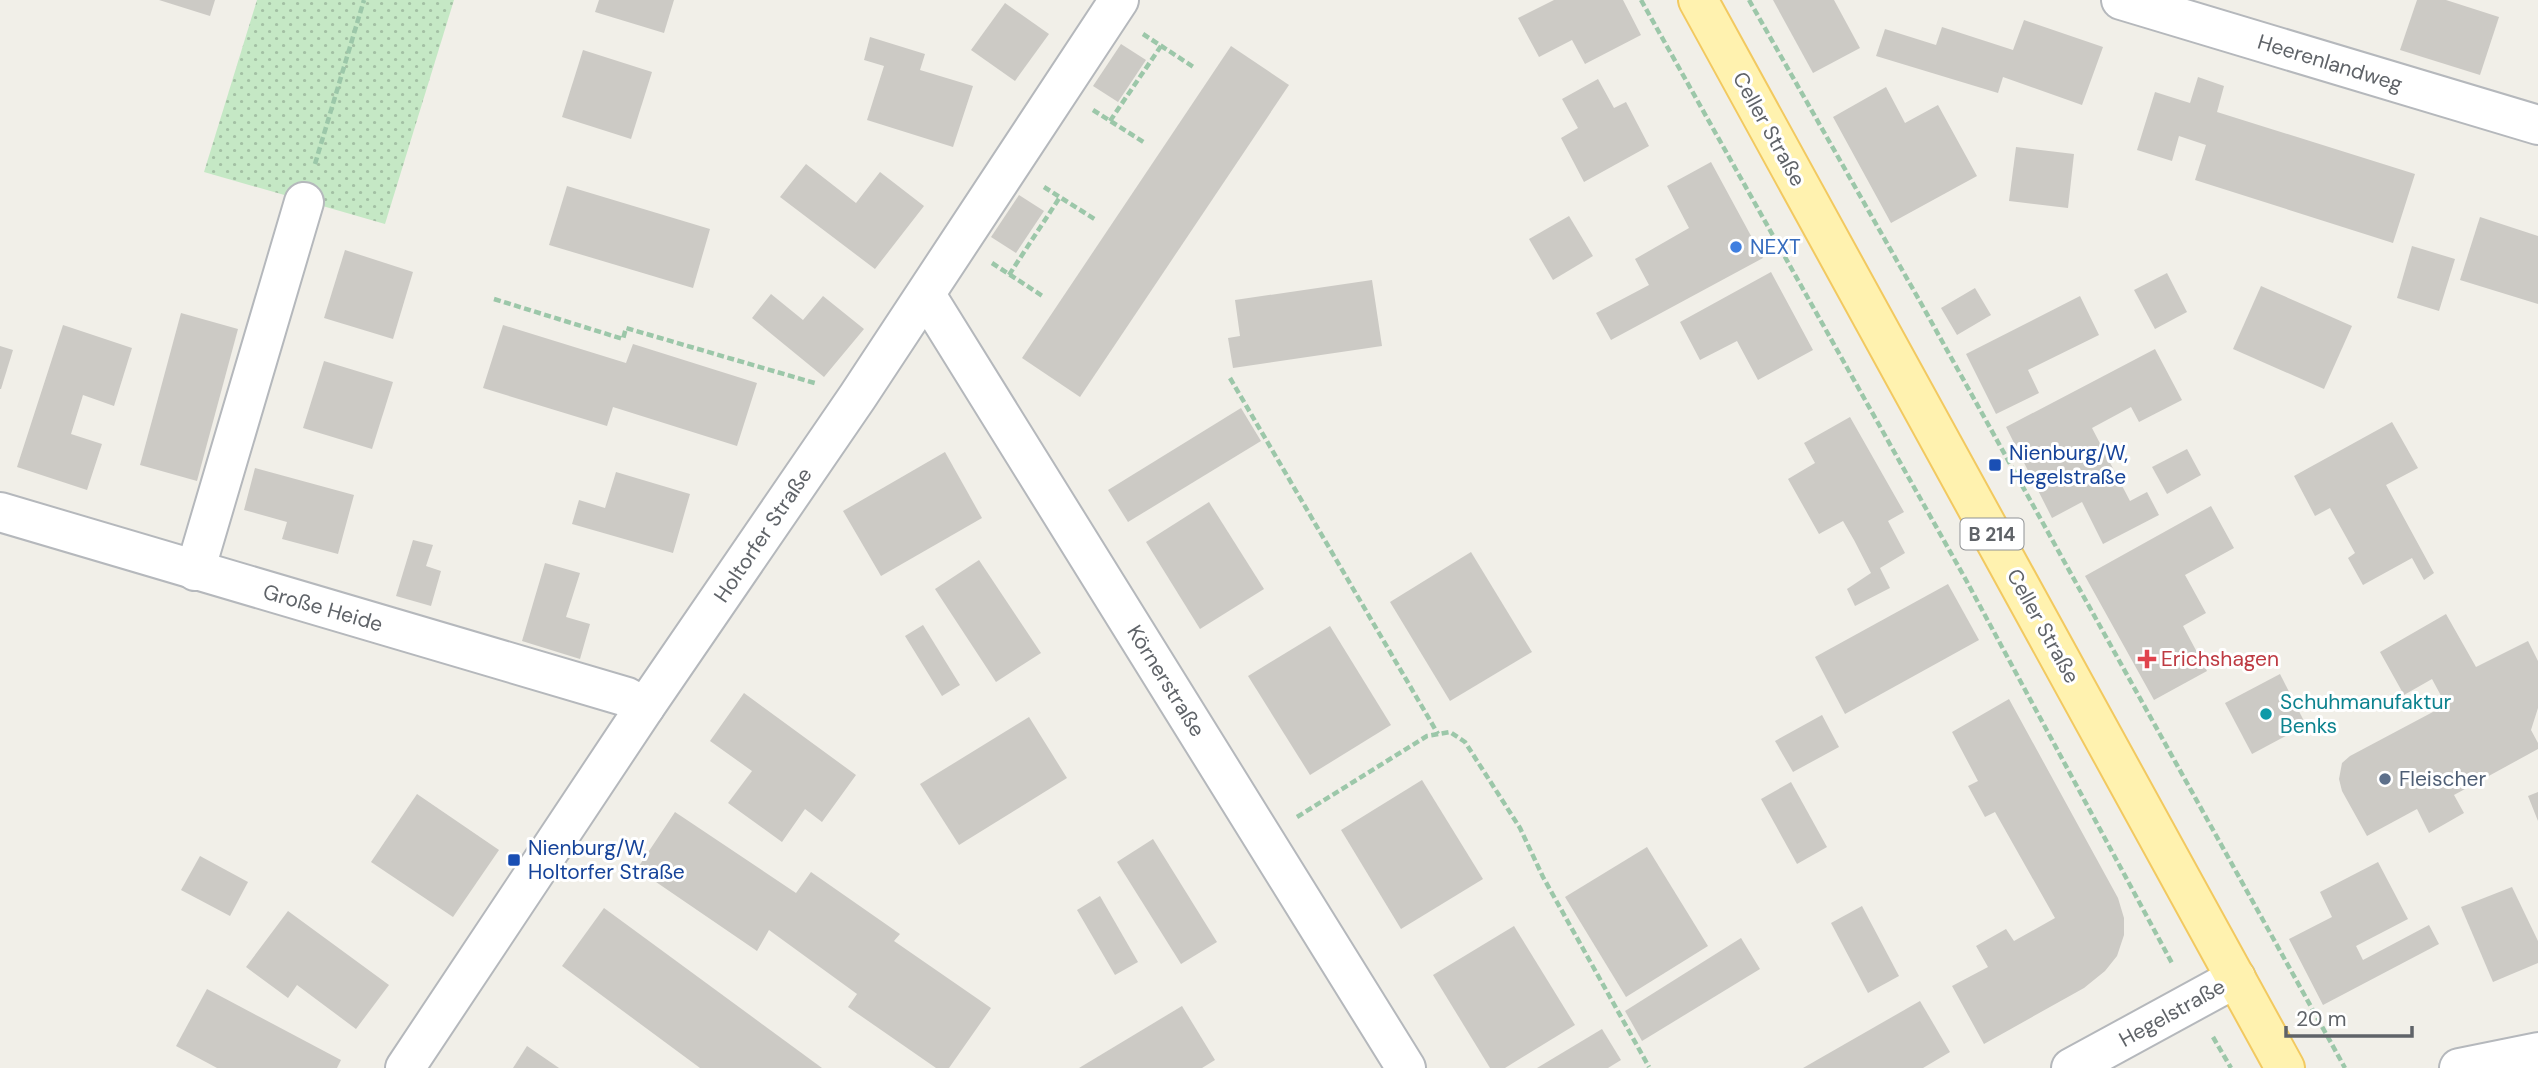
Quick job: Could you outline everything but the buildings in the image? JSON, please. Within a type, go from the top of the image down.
[{"type":"main road","name":"Celler Straße","points":[[1698,0],[2285,1068]]},
{"type":"street","name":"Heerenlandweg","points":[[2121,0],[2538,125]]},
{"type":"street","name":"Holtorfer Straße","points":[[405,1068],[645,707],[926,295],[1115,6]]},
{"type":"street","points":[[195,571],[304,202]]},
{"type":"street","name":"Körnerstraße","points":[[926,295],[1406,1068]]},
{"type":"street","name":"Große Heide","points":[[0,512],[627,697],[645,707]]},
{"type":"street","name":"Hegelstraße","points":[[2071,1068],[2236,978]]},
{"type":"street","points":[[2459,1068],[2538,1052]]},
{"type":"path","points":[[304,202],[364,0]]},
{"type":"path","points":[[1641,0],[1966,580],[2192,1001],[2231,1068]]},
{"type":"path","points":[[1749,0],[2345,1068]]},
{"type":"path","points":[[1115,6],[1161,46],[1195,68]]},
{"type":"path","points":[[1110,121],[1161,46]]},
{"type":"path","points":[[1060,90],[1145,143]]},
{"type":"path","points":[[1011,165],[1096,220]]},
{"type":"path","points":[[1009,275],[1060,197]]},
{"type":"path","points":[[960,242],[1044,298]]},
{"type":"path","points":[[494,299],[622,339],[626,328],[858,396]]},
{"type":"path","points":[[1230,378],[1438,734]]},
{"type":"path","points":[[1263,838],[1427,736],[1450,732],[1465,742],[1521,828],[1543,877],[1649,1067]]},
{"type":"green space","points":[[257,0],[454,0],[385,224],[204,172]]},
{"type":"place","name":"NEXT","points":[[1736,247]]},
{"type":"place","name":"Nienburg/W, Hegelstraße","points":[[1995,465]]},
{"type":"place","name":"Erichshagen","points":[[2147,659]]},
{"type":"place","name":"Schuhmanufaktur Benks","points":[[2266,714]]},
{"type":"place","name":"Fleischer","points":[[2385,779]]},
{"type":"place","name":"Nienburg/W, Holtorfer Straße","points":[[514,860]]}]
